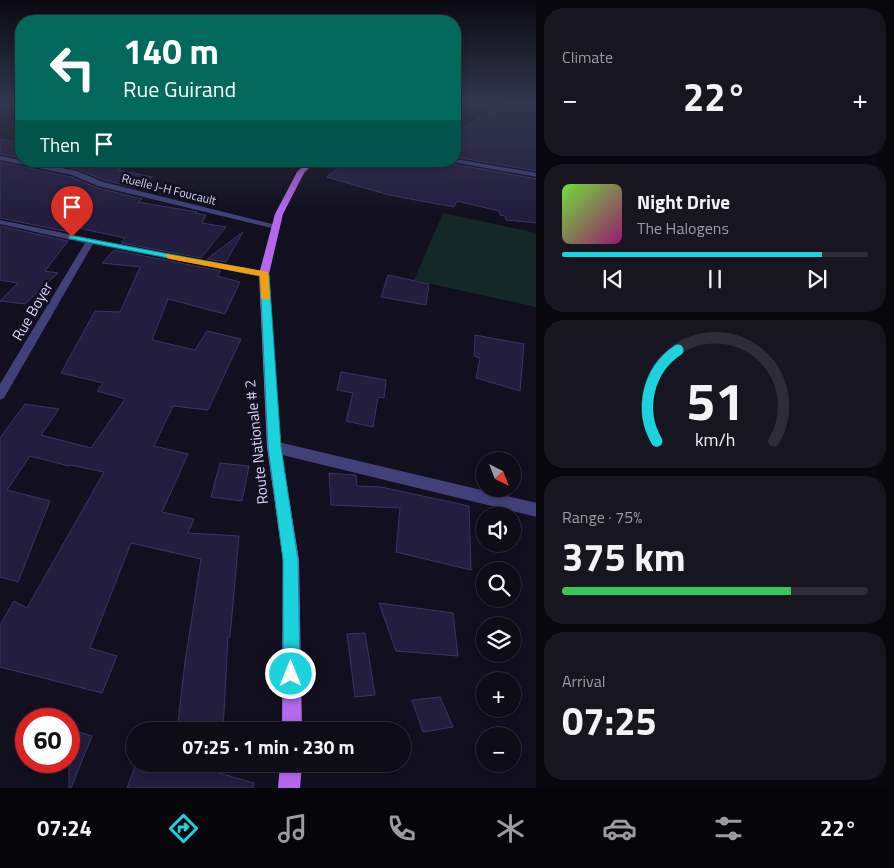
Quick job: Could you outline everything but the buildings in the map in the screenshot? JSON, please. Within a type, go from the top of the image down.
[{"type":"main road","name":"Route Nationale # 2","points":[[292,722],[291,560],[274,447],[264,274],[278,214],[301,172],[306,167]]},
{"type":"main road","points":[[289,788],[290,772]]},
{"type":"street","name":"Ruelle J-H Foucault","points":[[0,158],[15,161]]},
{"type":"street","points":[[461,162],[536,175]]},
{"type":"street","name":"Ruelle J-H Foucault","points":[[44,167],[74,173],[100,184],[276,226]]},
{"type":"street","points":[[0,222],[264,274]]},
{"type":"street","name":"Rue Boyer","points":[[0,395],[90,241]]},
{"type":"street","points":[[274,447],[536,510]]},
{"type":"green space","points":[[443,213],[536,233],[536,307],[414,280]]},
{"type":"slow traffic","points":[[170,256],[264,274],[266,298]]},
{"type":"route","points":[[72,237],[264,274],[274,447],[291,560],[291,674]]}]
